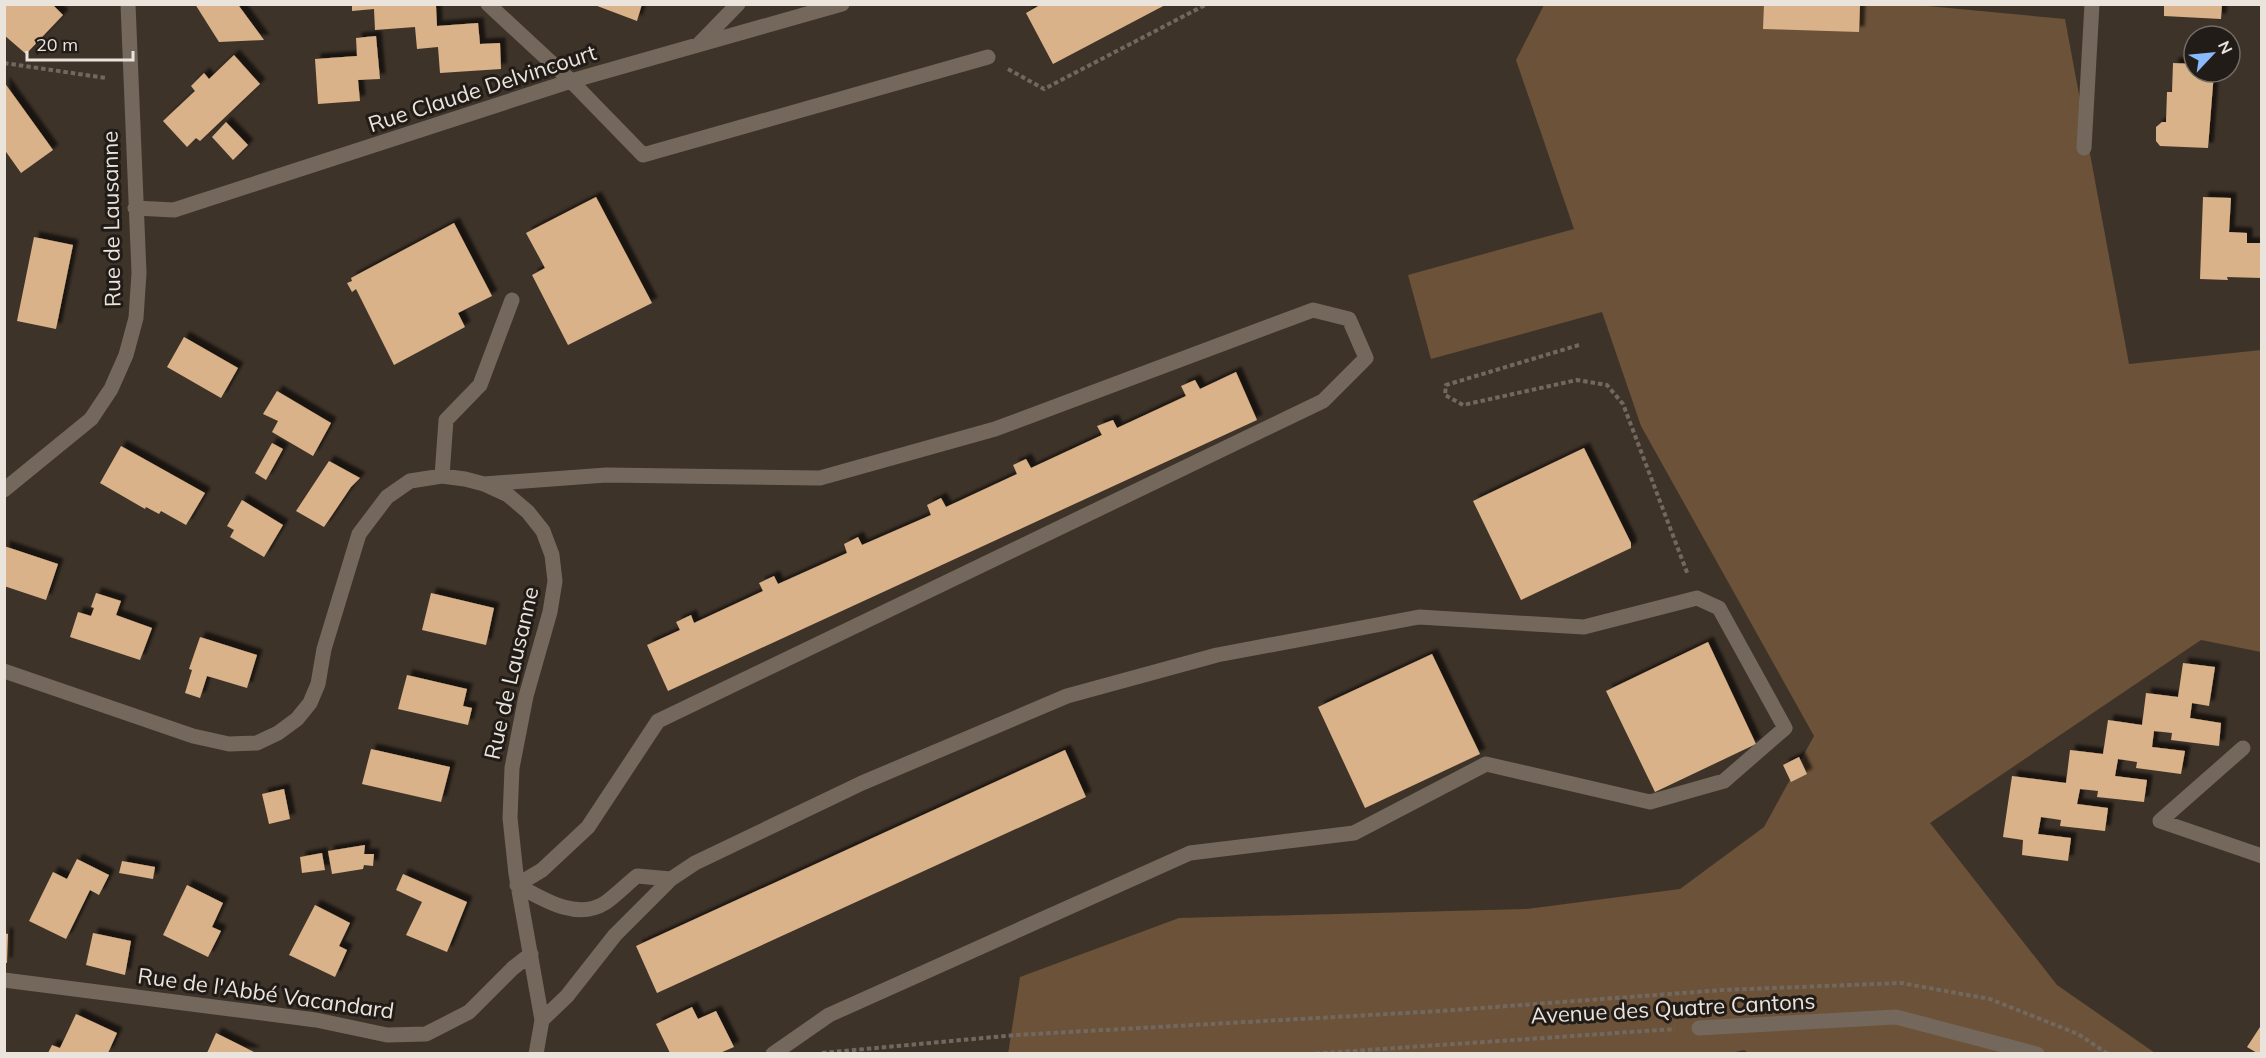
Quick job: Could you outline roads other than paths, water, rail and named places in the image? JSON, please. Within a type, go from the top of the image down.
[{"type":"street","name":"Rue de Lausanne","points":[[4,490],[92,419],[111,389],[126,355],[136,318],[139,273],[128,4]]},
{"type":"street","points":[[488,4],[571,81],[643,155],[988,57]]},
{"type":"street","points":[[699,44],[738,4]]},
{"type":"street","name":"Rue Claude Delvincourt","points":[[135,208],[174,210],[571,81],[842,4]]},
{"type":"street","points":[[2084,148],[2092,4]]},
{"type":"street","points":[[442,476],[446,420],[480,385],[512,300]]},
{"type":"street","points":[[484,484],[606,476],[820,478],[995,429],[1312,310],[1349,319],[1366,358],[1323,401],[658,721],[588,827],[543,870],[518,885]]},
{"type":"street","name":"Rue de Lausanne","points":[[4,671],[193,736],[229,744],[257,743],[278,733],[297,719],[310,703],[318,684],[324,649],[359,534],[387,497],[411,481],[442,476],[484,484],[508,495],[528,512],[543,531],[552,555],[555,581],[550,612],[526,696],[512,768],[510,818],[518,885],[542,1020],[536,1053]]},
{"type":"street","points":[[542,1020],[567,996],[615,935],[671,879],[695,863],[862,783],[1067,696],[1217,655],[1419,617],[1584,627],[1697,598],[1719,608],[1785,728],[1724,781],[1650,802],[1486,764],[1354,832],[1190,853],[829,1015],[773,1053]]},
{"type":"street","points":[[2243,748],[2160,821],[2262,856]]},
{"type":"street","points":[[518,885],[549,902],[580,910],[603,904],[637,876],[671,879]]},
{"type":"street","name":"Rue de l'Abbé Vacandard","points":[[4,980],[316,1020],[387,1035],[426,1034],[469,1011],[513,968],[531,954]]},
{"type":"street","name":"Avenue des Quatre Cantons","points":[[1699,1028],[1896,1017],[2037,1053]]}]
